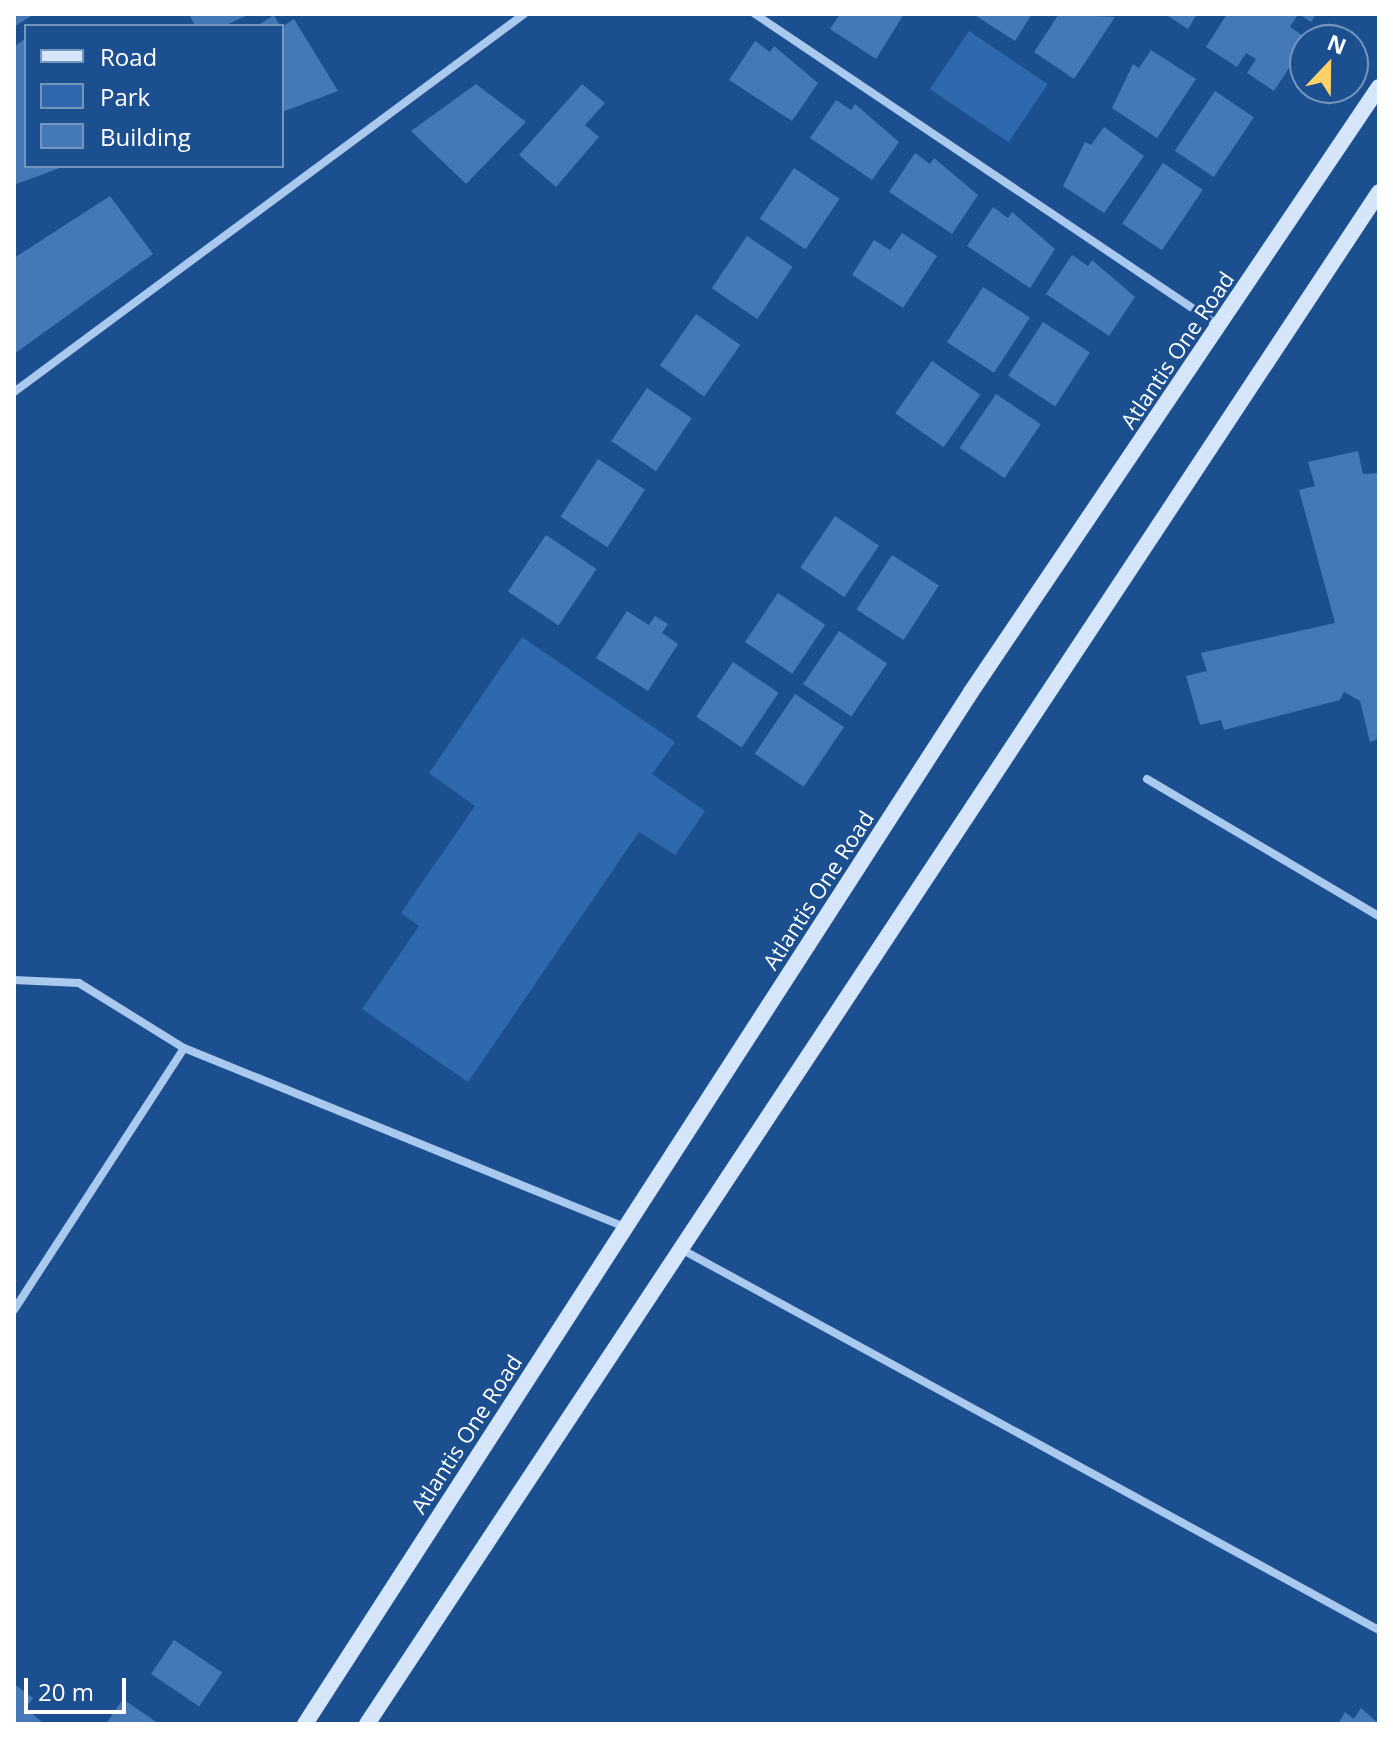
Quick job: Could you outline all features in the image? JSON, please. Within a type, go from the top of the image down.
[{"type":"street","points":[[14,392],[524,14]]},
{"type":"street","points":[[755,14],[1220,326]]},
{"type":"street","name":"Atlantis One Road","points":[[305,1724],[971,692],[1379,87]]},
{"type":"street","points":[[367,1724],[1379,192]]},
{"type":"street","points":[[1147,779],[1379,916]]},
{"type":"street","points":[[14,980],[79,983],[184,1048],[626,1227]]},
{"type":"street","points":[[14,1310],[184,1048]]},
{"type":"street","points":[[680,1248],[1379,1630]]},
{"type":"green space","points":[[969,31],[1048,84],[1009,142],[930,89]]},
{"type":"green space","points":[[522,637],[675,742],[652,774],[705,811],[675,855],[639,832],[468,1082],[362,1009],[419,926],[401,913],[475,806],[429,773]]},
{"type":"building","points":[[14,14],[34,14],[14,27]]},
{"type":"building","points":[[189,14],[250,14],[228,24],[194,24]]},
{"type":"building","points":[[840,14],[904,14],[876,59],[830,29]]},
{"type":"building","points":[[973,14],[1032,14],[1015,41]]},
{"type":"building","points":[[1059,14],[1115,17],[1074,79],[1034,52]]},
{"type":"building","points":[[1165,14],[1197,14],[1188,29]]},
{"type":"building","points":[[1227,14],[1298,14],[1289,24],[1289,68],[1274,91],[1247,73],[1256,59],[1246,53],[1237,67],[1206,47]]},
{"type":"building","points":[[1299,14],[1316,14],[1311,22]]},
{"type":"building","points":[[274,15],[279,24],[260,24]]},
{"type":"building","points":[[294,19],[338,91],[284,111],[284,26]]},
{"type":"building","points":[[24,40],[24,168],[60,168],[14,185],[14,47]]},
{"type":"building","points":[[755,41],[770,52],[774,46],[818,83],[792,121],[729,80]]},
{"type":"building","points":[[1151,50],[1196,79],[1157,138],[1112,108],[1133,64],[1139,68]]},
{"type":"building","points":[[476,84],[526,122],[466,184],[411,131]]},
{"type":"building","points":[[582,84],[605,103],[585,125],[599,137],[556,187],[519,155]]},
{"type":"building","points":[[1215,91],[1254,117],[1214,177],[1175,151]]},
{"type":"building","points":[[836,100],[851,110],[855,104],[899,142],[872,180],[810,138]]},
{"type":"building","points":[[1104,127],[1144,156],[1104,213],[1063,186],[1085,142],[1091,145]]},
{"type":"building","points":[[915,153],[930,164],[934,158],[978,195],[952,234],[889,192]]},
{"type":"building","points":[[1163,163],[1203,190],[1162,250],[1122,224]]},
{"type":"building","points":[[794,168],[840,199],[805,249],[760,219]]},
{"type":"building","points":[[110,196],[153,254],[14,354],[14,258]]},
{"type":"building","points":[[993,207],[1008,218],[1012,212],[1055,249],[1030,288],[967,246]]},
{"type":"building","points":[[902,233],[937,256],[903,308],[852,275],[874,240],[890,250]]},
{"type":"building","points":[[747,236],[793,267],[757,319],[712,288]]},
{"type":"building","points":[[1072,255],[1088,266],[1092,260],[1135,297],[1109,336],[1046,294]]},
{"type":"building","points":[[983,287],[1030,317],[994,373],[947,342]]},
{"type":"building","points":[[696,314],[740,345],[704,397],[660,366]]},
{"type":"building","points":[[1043,322],[1090,352],[1055,406],[1008,376]]},
{"type":"building","points":[[932,361],[980,395],[944,447],[895,413]]},
{"type":"building","points":[[647,388],[692,418],[656,471],[611,441]]},
{"type":"building","points":[[996,394],[1041,424],[1004,478],[960,448]]},
{"type":"building","points":[[1358,451],[1363,474],[1379,473],[1379,739],[1370,742],[1360,701],[1344,692],[1340,700],[1224,730],[1221,720],[1200,725],[1186,676],[1207,671],[1201,653],[1335,623],[1299,490],[1315,486],[1308,462]]},
{"type":"building","points":[[598,459],[645,489],[607,547],[560,517]]},
{"type":"building","points":[[835,516],[879,546],[844,597],[800,567]]},
{"type":"building","points":[[546,535],[597,569],[559,625],[508,591]]},
{"type":"building","points":[[892,555],[939,585],[904,640],[857,610]]},
{"type":"building","points":[[778,593],[825,625],[792,674],[745,642]]},
{"type":"building","points":[[627,611],[649,625],[655,616],[668,624],[662,633],[678,644],[648,691],[596,658]]},
{"type":"building","points":[[839,631],[887,663],[851,716],[803,684]]},
{"type":"building","points":[[733,662],[779,693],[742,747],[696,717]]},
{"type":"building","points":[[795,694],[844,727],[804,787],[755,754]]},
{"type":"building","points":[[174,1640],[222,1672],[199,1706],[151,1674]]},
{"type":"building","points":[[14,1684],[33,1698],[26,1708],[44,1724],[14,1724]]},
{"type":"building","points":[[123,1699],[159,1724],[106,1724]]},
{"type":"building","points":[[1361,1708],[1379,1724],[1338,1724],[1345,1712],[1354,1719]]}]
